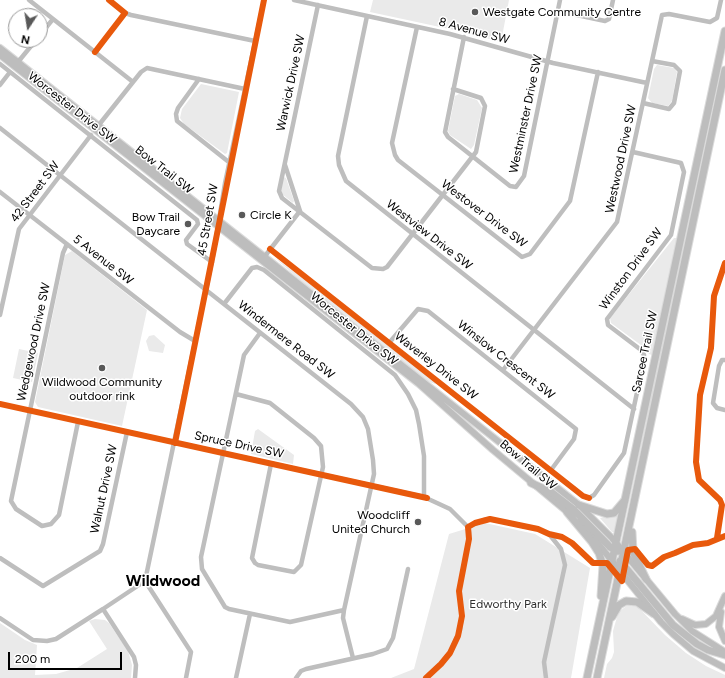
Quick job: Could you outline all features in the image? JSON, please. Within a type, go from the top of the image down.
[{"type":"highway","name":"Sarcee Trail SW","points":[[588,678],[725,31]]},
{"type":"highway","name":"Sarcee Trail SW","points":[[597,678],[725,70]]},
{"type":"highway","points":[[531,482],[551,492],[624,552]]},
{"type":"highway","points":[[580,505],[595,512],[607,514],[614,513],[626,500]]},
{"type":"highway","points":[[567,512],[592,542],[602,564],[600,618]]},
{"type":"highway","points":[[632,514],[631,542],[633,552],[646,579]]},
{"type":"highway","points":[[612,561],[615,559],[622,562],[659,609],[679,630],[708,650],[725,656]]},
{"type":"highway","points":[[609,622],[619,605],[626,601],[637,602],[654,614]]},
{"type":"main road","name":"Bow Trail SW","points":[[0,48],[219,219],[580,505],[616,546]]},
{"type":"main road","name":"Bow Trail SW","points":[[0,55],[410,377],[492,450],[585,528],[654,614],[673,634],[704,658],[725,668]]},
{"type":"main road","points":[[463,423],[465,418],[470,418]]},
{"type":"main road","points":[[624,552],[674,614],[696,635],[725,652]]},
{"type":"main road","points":[[674,614],[690,623],[697,625],[706,624],[716,616],[725,596]]},
{"type":"main road","points":[[725,600],[719,620],[720,632],[725,641]]},
{"type":"street","points":[[29,0],[133,82]]},
{"type":"street","points":[[109,0],[125,13],[255,41]]},
{"type":"street","name":"45 Street SW","points":[[145,581],[175,443],[212,262],[230,163],[264,0]]},
{"type":"street","name":"8 Avenue SW","points":[[294,0],[464,37],[548,62],[647,83]]},
{"type":"street","name":"Westminster Drive SW","points":[[464,37],[445,132],[448,137],[474,156],[510,186],[516,187],[524,176],[560,0]]},
{"type":"street","points":[[558,12],[605,21],[609,19],[613,0]]},
{"type":"street","name":"Westwood Drive SW","points":[[503,370],[617,222],[662,15],[669,14],[711,22],[716,18],[720,0]]},
{"type":"street","name":"Warwick Drive SW","points":[[318,5],[279,186],[279,194],[286,201],[372,268],[377,269],[387,267],[474,156]]},
{"type":"street","points":[[95,52],[125,13]]},
{"type":"street","name":"Westview Drive SW","points":[[367,16],[338,153],[338,163],[348,184],[634,409]]},
{"type":"street","points":[[48,25],[53,18]]},
{"type":"street","name":"Westover Drive SW","points":[[417,27],[392,147],[398,160],[522,257],[527,256],[570,201],[598,72]]},
{"type":"street","points":[[18,62],[29,48]]},
{"type":"street","points":[[643,103],[670,108],[674,103],[680,71],[674,65],[652,61]]},
{"type":"street","name":"Worcester Drive SW","points":[[0,64],[197,220],[198,224],[186,240],[187,244],[212,262]]},
{"type":"street","points":[[98,126],[142,71],[148,68],[245,89]]},
{"type":"street","points":[[0,84],[10,72]]},
{"type":"street","points":[[199,79],[178,108],[176,114],[177,121],[230,163]]},
{"type":"street","points":[[453,89],[481,98],[486,106],[474,156]]},
{"type":"street","name":"Windermere Road SW","points":[[0,128],[351,404],[360,413],[367,425],[374,467],[344,610],[344,618],[353,658]]},
{"type":"street","name":"42 Street SW","points":[[0,315],[17,231],[91,135]]},
{"type":"street","name":"Winston Drive SW","points":[[589,498],[594,495],[624,453],[644,355],[608,325],[607,319],[671,235],[684,172],[683,165],[677,162],[633,152]]},
{"type":"street","points":[[265,256],[300,211],[284,164]]},
{"type":"street","name":"5 Avenue SW","points":[[0,192],[180,332],[195,342]]},
{"type":"street","name":"Wedgewood Drive SW","points":[[67,244],[63,253],[11,501],[16,509],[42,526],[51,524],[59,515],[78,422]]},
{"type":"street","name":"Waverley Drive SW","points":[[270,249],[583,496],[589,498]]},
{"type":"street","name":"Worcester Drive SW","points":[[224,304],[252,268],[257,267],[264,270],[395,375],[408,394],[419,424],[424,456],[424,497]]},
{"type":"street","name":"Winslow Crescent SW","points":[[389,343],[415,311],[423,309],[503,370],[576,429],[574,440],[551,470]]},
{"type":"street","points":[[260,333],[244,355],[201,557],[202,569],[225,607],[290,622],[344,610]]},
{"type":"street","points":[[725,360],[722,360],[719,366],[713,403],[717,408],[725,410]]},
{"type":"street","points":[[236,394],[270,403],[314,438],[321,446],[324,467],[321,474],[299,569],[291,572],[258,565],[253,561],[252,555],[271,464]]},
{"type":"street","name":"Spruce Drive SW","points":[[0,404],[424,497],[450,509],[468,527]]},
{"type":"street","name":"Walnut Drive SW","points":[[0,558],[43,586],[100,551],[103,544],[127,432]]},
{"type":"street","points":[[426,678],[450,653],[460,630],[462,616],[459,591],[469,539],[468,527],[490,519],[538,528],[549,534],[561,549],[565,566],[544,662],[546,678]]},
{"type":"street","points":[[296,678],[306,669],[382,652],[391,644],[408,569]]},
{"type":"street","points":[[0,618],[33,640],[47,641],[56,639],[145,581],[190,649],[191,652],[186,678]]},
{"type":"street","points":[[103,609],[134,657],[136,665],[135,678]]},
{"type":"street","points":[[236,678],[250,614]]},
{"type":"green space","points":[[373,0],[509,0],[501,42],[468,33],[370,12]]},
{"type":"green space","points":[[657,65],[674,68],[677,72],[672,101],[668,106],[652,103],[648,98],[654,69]]},
{"type":"green space","points":[[201,84],[239,92],[227,153],[225,154],[184,124],[180,118],[182,109]]},
{"type":"green space","points":[[459,94],[477,100],[482,108],[474,145],[471,149],[450,135],[448,131],[455,96]]},
{"type":"green space","points":[[283,177],[286,178],[294,201],[293,203],[282,194],[281,190]]},
{"type":"green space","points":[[674,238],[677,238],[652,355],[649,354],[645,348],[611,323],[610,318]]},
{"type":"green space","points":[[72,251],[147,310],[122,426],[38,407],[35,402],[65,255]]},
{"type":"green space","points":[[274,257],[436,383],[427,381],[311,290]]},
{"type":"green space","points":[[154,335],[165,345],[163,353],[149,351],[146,341],[149,336]]},
{"type":"green space","points":[[19,349],[38,353],[32,382],[13,378]]},
{"type":"green space","points":[[258,429],[294,455],[293,464],[251,454],[255,431]]},
{"type":"green space","points":[[616,514],[618,515],[615,532],[612,532],[600,518]]},
{"type":"green space","name":"Edworthy Park","points":[[485,523],[535,534],[590,568],[571,678],[391,678],[414,669],[449,534]]},
{"type":"green space","points":[[629,604],[636,605],[665,635],[686,653],[706,666],[725,675],[725,678],[604,678],[607,664],[612,658],[614,652],[613,631],[617,617],[620,611]]},
{"type":"green space","points":[[95,619],[105,620],[109,623],[128,651],[132,665],[131,678],[0,678],[0,623],[25,640],[37,645],[35,675],[56,674],[77,668],[107,649],[89,621]]},
{"type":"cycle path","points":[[95,52],[125,13],[109,0]]},
{"type":"cycle path","points":[[175,443],[264,0]]},
{"type":"cycle path","points":[[270,249],[583,496],[589,498]]},
{"type":"cycle path","points":[[717,538],[722,505],[720,500],[699,480],[696,462],[700,395],[711,348],[714,296],[725,263]]},
{"type":"cycle path","points":[[0,404],[427,498]]},
{"type":"cycle path","points":[[426,678],[450,653],[458,636],[462,616],[459,591],[469,539],[468,527],[475,523],[490,519],[538,529],[549,534],[562,537],[572,543],[593,563],[607,563],[622,581]]},
{"type":"cycle path","points":[[622,581],[628,550],[635,549],[648,565],[652,566],[664,557],[693,545],[708,543],[725,536]]},
{"type":"place","name":"Westgate Community Centre","points":[[475,12]]},
{"type":"place","name":"Circle K","points":[[242,215]]},
{"type":"place","name":"Bow Trail Daycare","points":[[188,224]]},
{"type":"place","name":"Wildwood Community outdoor rink","points":[[102,368]]},
{"type":"place","name":"Woodcliff United Church","points":[[418,522]]},
{"type":"district","name":"Wildwood","points":[[163,581]]}]
